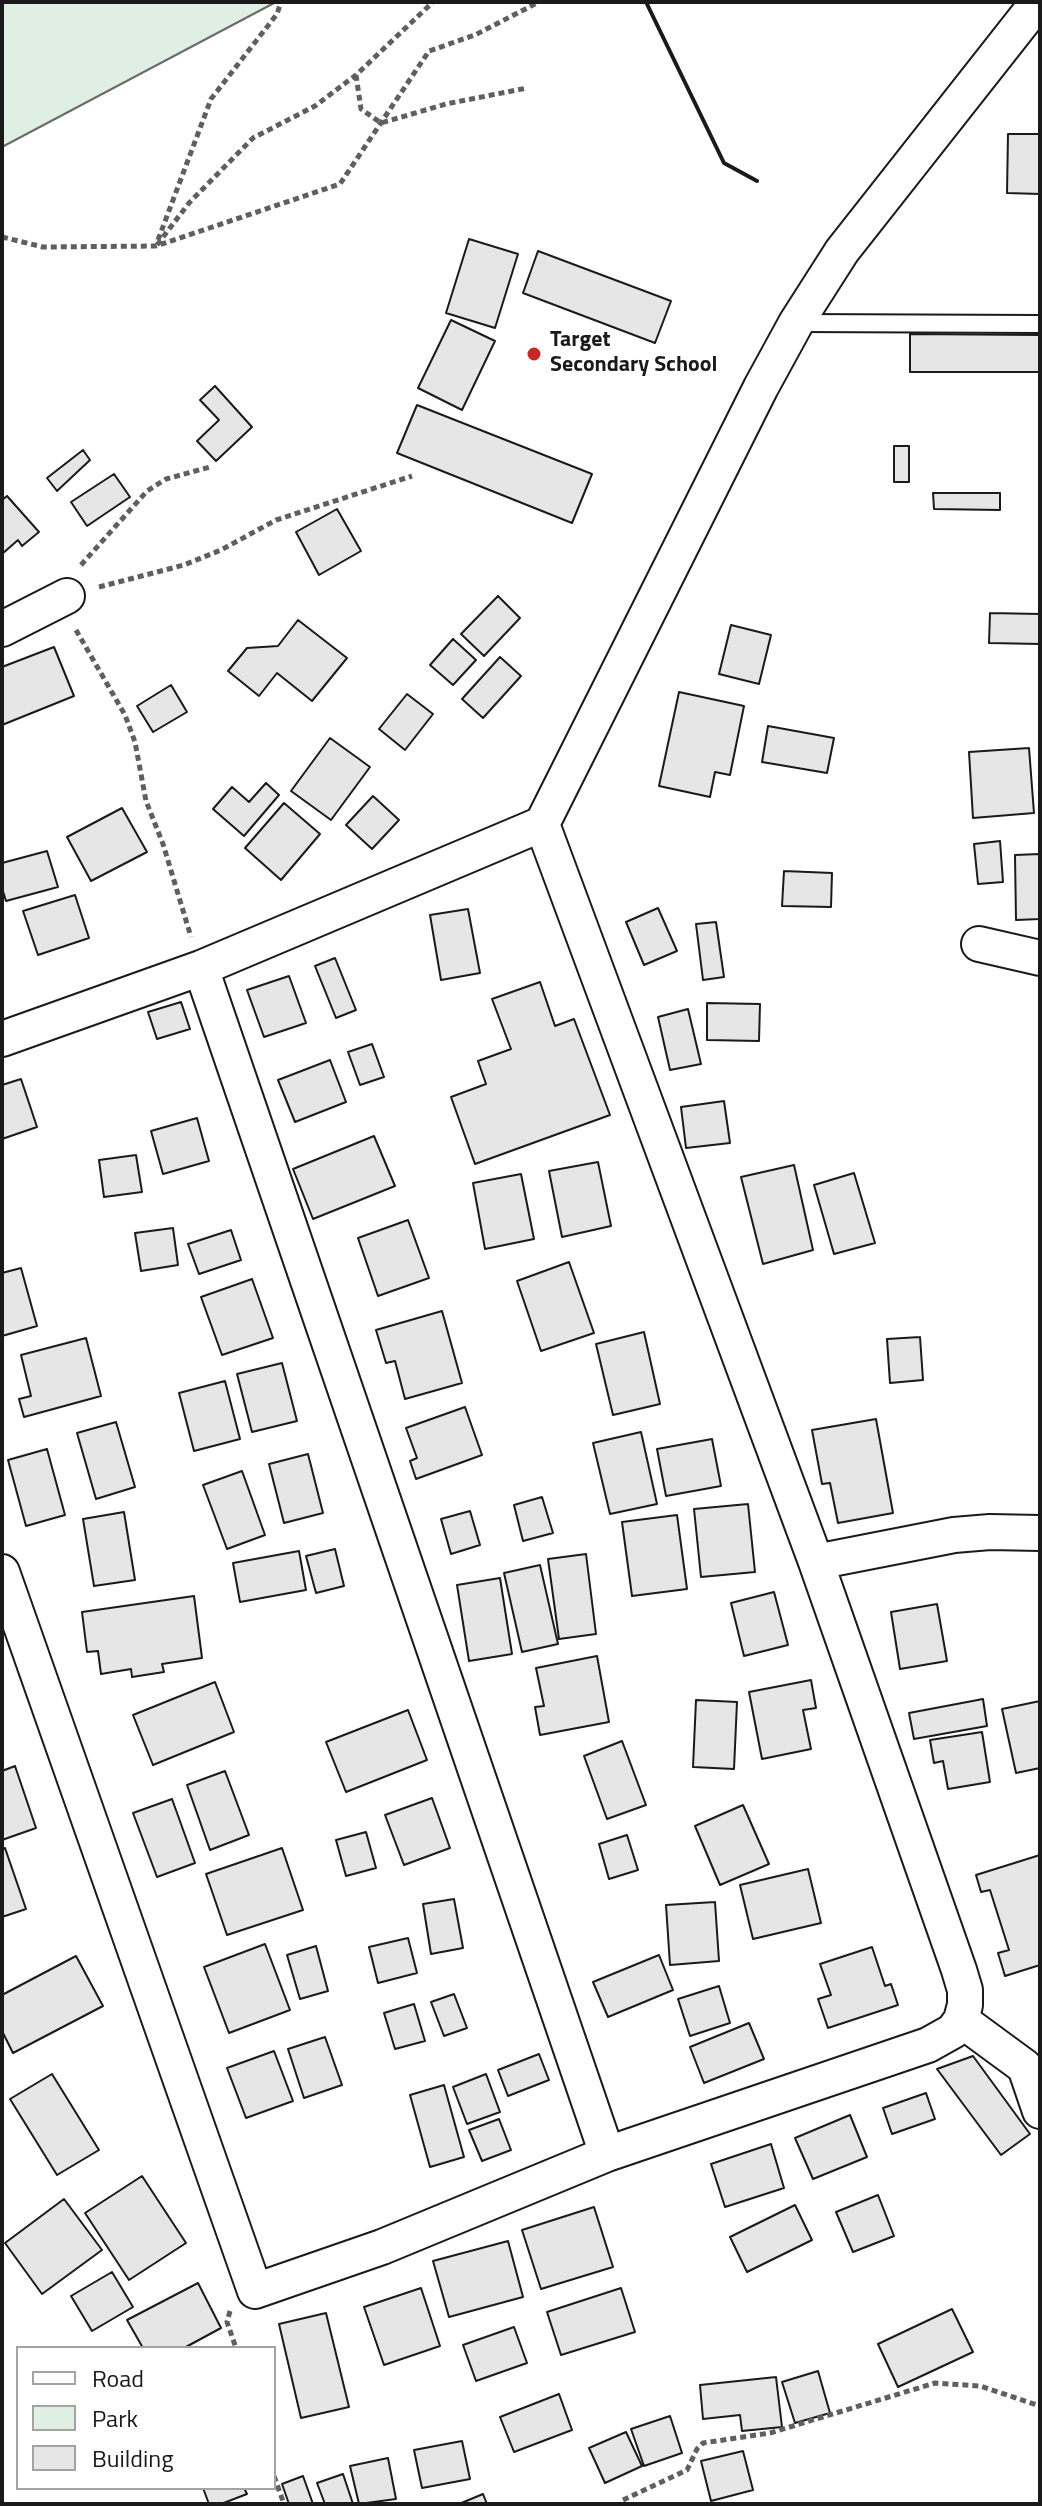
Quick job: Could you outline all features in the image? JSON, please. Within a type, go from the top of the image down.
[{"type":"street","points":[[2,1039],[201,968],[542,824],[796,323],[842,251],[1038,2]]},
{"type":"street","points":[[2,629],[67,596]]},
{"type":"street","points":[[2,1572],[255,2291],[382,2247],[607,2154],[928,2045],[953,2031],[961,2020],[965,1990],[959,1970],[816,1562],[542,824]]},
{"type":"street","points":[[979,944],[1040,958]]},
{"type":"street","points":[[201,968],[607,2154]]},
{"type":"street","points":[[816,1562],[954,1535],[1040,1533]]},
{"type":"street","points":[[961,2020],[1025,2067],[1040,2111]]},
{"type":"lane","points":[[796,323],[1040,324]]},
{"type":"path","points":[[156,246],[211,99],[277,14],[281,2]]},
{"type":"path","points":[[156,246],[189,203],[253,138],[315,106],[356,75],[433,2]]},
{"type":"path","points":[[2,237],[43,247],[156,246],[340,184],[429,51],[475,35],[539,2]]},
{"type":"path","points":[[356,75],[361,109],[381,123]]},
{"type":"path","points":[[381,123],[446,104],[527,88]]},
{"type":"path","points":[[201,968],[163,844],[146,801],[135,742],[125,715],[75,628],[67,596],[80,567],[138,499],[166,479],[210,467]]},
{"type":"path","points":[[67,596],[184,565],[221,550],[276,520],[412,476]]},
{"type":"path","points":[[623,2500],[687,2470],[703,2443],[770,2433],[935,2383],[980,2386],[1040,2406]]},
{"type":"path","points":[[276,2482],[284,2504]]},
{"type":"green space","points":[[2,2],[276,2],[2,147]]},
{"type":"building","points":[[1008,134],[1040,134],[1040,194],[1007,193]]},
{"type":"building","points":[[469,239],[518,254],[495,328],[446,313]]},
{"type":"building","points":[[538,251],[671,301],[655,343],[523,293]]},
{"type":"building","points":[[451,320],[495,341],[462,410],[418,388]]},
{"type":"building","points":[[910,334],[1040,335],[1040,372],[910,372]]},
{"type":"building","points":[[215,386],[252,427],[216,461],[197,441],[219,420],[200,400]]},
{"type":"building","points":[[417,405],[592,474],[572,523],[397,453]]},
{"type":"building","points":[[894,446],[909,446],[909,482],[894,482]]},
{"type":"building","points":[[83,450],[90,460],[57,491],[47,478]]},
{"type":"building","points":[[114,474],[130,497],[87,526],[71,502]]},
{"type":"building","points":[[933,493],[1000,493],[1000,510],[934,509]]},
{"type":"building","points":[[7,496],[39,532],[22,546],[18,540],[2,554],[2,500]]},
{"type":"building","points":[[337,509],[361,551],[319,575],[296,532]]},
{"type":"building","points":[[498,596],[520,618],[484,656],[461,634]]},
{"type":"building","points":[[990,613],[1040,614],[1040,644],[989,643]]},
{"type":"building","points":[[298,620],[347,658],[312,701],[277,673],[259,696],[228,671],[247,648],[278,646]]},
{"type":"building","points":[[731,625],[771,635],[759,684],[719,674]]},
{"type":"building","points":[[453,639],[476,660],[453,685],[430,665]]},
{"type":"building","points":[[54,647],[74,696],[2,725],[2,667]]},
{"type":"building","points":[[500,657],[521,676],[483,718],[462,699]]},
{"type":"building","points":[[171,685],[187,712],[153,732],[137,706]]},
{"type":"building","points":[[679,692],[744,706],[730,775],[715,772],[710,797],[659,786]]},
{"type":"building","points":[[407,694],[433,714],[405,750],[379,729]]},
{"type":"building","points":[[768,726],[834,738],[827,773],[762,762]]},
{"type":"building","points":[[330,738],[370,767],[331,820],[291,791]]},
{"type":"building","points":[[1029,748],[1034,813],[973,818],[969,752]]},
{"type":"building","points":[[266,783],[279,795],[244,836],[213,809],[232,787],[249,802]]},
{"type":"building","points":[[373,796],[399,820],[372,849],[346,825]]},
{"type":"building","points":[[284,803],[320,834],[281,880],[245,848]]},
{"type":"building","points":[[122,808],[147,852],[91,881],[67,837]]},
{"type":"building","points":[[1000,841],[1003,882],[978,884],[974,844]]},
{"type":"building","points":[[47,851],[58,887],[6,901],[2,888],[2,863]]},
{"type":"building","points":[[1040,854],[1040,919],[1016,920],[1015,855]]},
{"type":"building","points":[[784,871],[832,873],[831,907],[782,906]]},
{"type":"building","points":[[75,895],[89,938],[38,955],[23,911]]},
{"type":"building","points":[[658,908],[677,951],[644,965],[626,922]]},
{"type":"building","points":[[468,909],[480,973],[441,980],[430,915]]},
{"type":"building","points":[[716,922],[724,977],[703,980],[696,924]]},
{"type":"building","points":[[335,958],[356,1010],[336,1018],[315,966]]},
{"type":"building","points":[[289,976],[306,1023],[264,1037],[247,990]]},
{"type":"building","points":[[540,982],[555,1026],[574,1019],[610,1115],[475,1164],[451,1097],[486,1084],[478,1061],[511,1049],[492,999]]},
{"type":"building","points":[[181,1002],[190,1029],[157,1039],[148,1012]]},
{"type":"building","points":[[707,1003],[760,1004],[759,1041],[707,1040]]},
{"type":"building","points":[[688,1009],[701,1064],[670,1070],[658,1017]]},
{"type":"building","points":[[372,1044],[384,1077],[360,1085],[348,1052]]},
{"type":"building","points":[[330,1060],[346,1102],[295,1122],[278,1080]]},
{"type":"building","points":[[21,1079],[37,1127],[2,1139],[2,1085]]},
{"type":"building","points":[[724,1101],[730,1143],[686,1148],[681,1107]]},
{"type":"building","points":[[197,1118],[209,1161],[163,1174],[151,1131]]},
{"type":"building","points":[[374,1136],[395,1186],[313,1219],[293,1169]]},
{"type":"building","points":[[136,1155],[142,1192],[104,1197],[99,1160]]},
{"type":"building","points":[[598,1162],[611,1226],[562,1237],[549,1171]]},
{"type":"building","points":[[794,1165],[813,1250],[763,1264],[741,1177]]},
{"type":"building","points":[[854,1173],[875,1243],[834,1254],[814,1185]]},
{"type":"building","points":[[521,1174],[534,1239],[485,1249],[473,1183]]},
{"type":"building","points":[[408,1220],[429,1278],[378,1296],[358,1238]]},
{"type":"building","points":[[173,1228],[178,1265],[141,1271],[135,1233]]},
{"type":"building","points":[[231,1230],[241,1260],[199,1274],[188,1244]]},
{"type":"building","points":[[569,1262],[594,1333],[541,1351],[517,1281]]},
{"type":"building","points":[[21,1268],[37,1326],[2,1336],[2,1273]]},
{"type":"building","points":[[252,1279],[273,1338],[222,1355],[201,1297]]},
{"type":"building","points":[[442,1311],[462,1383],[405,1399],[395,1361],[386,1363],[376,1330]]},
{"type":"building","points":[[644,1332],[660,1404],[613,1415],[596,1344]]},
{"type":"building","points":[[920,1337],[923,1380],[890,1383],[887,1339]]},
{"type":"building","points":[[86,1338],[101,1396],[24,1417],[19,1399],[31,1396],[21,1355]]},
{"type":"building","points":[[282,1363],[297,1421],[252,1432],[237,1374]]},
{"type":"building","points":[[225,1381],[240,1439],[194,1451],[179,1393]]},
{"type":"building","points":[[465,1407],[482,1455],[416,1479],[410,1461],[417,1458],[406,1428]]},
{"type":"building","points":[[876,1419],[893,1513],[838,1523],[830,1483],[822,1484],[812,1430]]},
{"type":"building","points":[[116,1422],[135,1487],[96,1499],[77,1433]]},
{"type":"building","points":[[641,1432],[657,1504],[610,1514],[593,1443]]},
{"type":"building","points":[[712,1439],[721,1486],[666,1496],[657,1449]]},
{"type":"building","points":[[47,1449],[65,1515],[26,1526],[8,1460]]},
{"type":"building","points":[[308,1454],[323,1513],[284,1523],[269,1464]]},
{"type":"building","points":[[242,1471],[265,1535],[227,1549],[203,1485]]},
{"type":"building","points":[[542,1497],[553,1533],[523,1541],[514,1505]]},
{"type":"building","points":[[748,1504],[755,1572],[701,1577],[694,1509]]},
{"type":"building","points":[[470,1511],[480,1545],[451,1554],[441,1519]]},
{"type":"building","points":[[124,1512],[135,1580],[94,1586],[83,1519]]},
{"type":"building","points":[[677,1515],[687,1589],[632,1596],[622,1522]]},
{"type":"building","points":[[335,1549],[344,1586],[316,1593],[306,1556]]},
{"type":"building","points":[[299,1551],[306,1590],[240,1602],[233,1563]]},
{"type":"building","points":[[586,1554],[596,1634],[559,1639],[548,1559]]},
{"type":"building","points":[[540,1565],[558,1644],[522,1652],[504,1573]]},
{"type":"building","points":[[500,1578],[512,1654],[469,1661],[457,1585]]},
{"type":"building","points":[[774,1592],[788,1645],[744,1656],[731,1603]]},
{"type":"building","points":[[194,1596],[202,1658],[162,1664],[164,1672],[132,1677],[131,1669],[101,1674],[98,1651],[87,1652],[82,1612]]},
{"type":"building","points":[[937,1604],[947,1661],[900,1669],[891,1612]]},
{"type":"building","points":[[597,1656],[609,1722],[540,1735],[535,1707],[544,1706],[536,1668]]},
{"type":"building","points":[[811,1680],[816,1708],[803,1710],[811,1749],[762,1759],[749,1692]]},
{"type":"building","points":[[215,1682],[234,1732],[153,1765],[133,1715]]},
{"type":"building","points":[[983,1699],[987,1726],[914,1739],[909,1713]]},
{"type":"building","points":[[696,1700],[737,1702],[734,1769],[693,1767]]},
{"type":"building","points":[[1040,1701],[1040,1768],[1016,1773],[1002,1709]]},
{"type":"building","points":[[408,1710],[427,1760],[346,1792],[326,1742]]},
{"type":"building","points":[[982,1732],[990,1782],[948,1789],[943,1761],[934,1763],[930,1740]]},
{"type":"building","points":[[622,1741],[646,1805],[607,1819],[584,1756]]},
{"type":"building","points":[[15,1766],[36,1828],[2,1840],[2,1771]]},
{"type":"building","points":[[225,1771],[249,1835],[210,1850],[187,1785]]},
{"type":"building","points":[[432,1798],[450,1848],[404,1865],[385,1815]]},
{"type":"building","points":[[172,1799],[195,1863],[157,1877],[133,1813]]},
{"type":"building","points":[[743,1805],[769,1864],[720,1885],[695,1826]]},
{"type":"building","points":[[366,1832],[376,1868],[346,1876],[336,1840]]},
{"type":"building","points":[[627,1835],[638,1870],[609,1879],[599,1844]]},
{"type":"building","points":[[5,1848],[26,1909],[2,1917],[2,1849]]},
{"type":"building","points":[[282,1848],[303,1910],[227,1935],[206,1874]]},
{"type":"building","points":[[1040,1855],[1040,1965],[1005,1976],[998,1953],[1009,1950],[990,1890],[981,1892],[976,1875]]},
{"type":"building","points":[[808,1869],[821,1923],[753,1939],[740,1885]]},
{"type":"building","points":[[454,1899],[463,1948],[431,1954],[423,1904]]},
{"type":"building","points":[[715,1902],[719,1961],[670,1965],[666,1905]]},
{"type":"building","points":[[408,1938],[417,1973],[378,1983],[369,1947]]},
{"type":"building","points":[[265,1944],[290,2010],[229,2033],[204,1967]]},
{"type":"building","points":[[316,1946],[328,1991],[300,1999],[287,1955]]},
{"type":"building","points":[[872,1947],[885,1986],[891,1984],[898,2005],[828,2028],[818,1999],[831,1995],[820,1964]]},
{"type":"building","points":[[659,1955],[673,1990],[608,2017],[593,1982]]},
{"type":"building","points":[[76,1956],[103,2006],[13,2053],[2,2031],[2,1995]]},
{"type":"building","points":[[719,1986],[730,2023],[690,2036],[678,1999]]},
{"type":"building","points":[[454,1994],[467,2028],[444,2036],[431,2002]]},
{"type":"building","points":[[414,2004],[425,2041],[395,2049],[384,2013]]},
{"type":"building","points":[[749,2023],[764,2059],[704,2083],[690,2047]]},
{"type":"building","points":[[325,2037],[342,2085],[304,2098],[288,2049]]},
{"type":"building","points":[[274,2051],[293,2101],[246,2118],[227,2068]]},
{"type":"building","points":[[539,2054],[549,2080],[508,2096],[498,2070]]},
{"type":"building","points":[[973,2056],[1030,2134],[1001,2155],[937,2069]]},
{"type":"building","points":[[52,2074],[99,2150],[57,2175],[10,2099]]},
{"type":"building","points":[[486,2074],[500,2112],[467,2124],[453,2087]]},
{"type":"building","points":[[444,2085],[464,2157],[430,2167],[410,2095]]},
{"type":"building","points":[[926,2093],[935,2119],[892,2134],[883,2108]]},
{"type":"building","points":[[850,2115],[867,2157],[813,2179],[795,2138]]},
{"type":"building","points":[[499,2119],[511,2150],[482,2161],[469,2130]]},
{"type":"building","points":[[771,2144],[784,2188],[725,2207],[711,2164]]},
{"type":"building","points":[[142,2176],[186,2243],[129,2280],[85,2213]]},
{"type":"building","points":[[878,2195],[894,2236],[853,2252],[836,2212]]},
{"type":"building","points":[[64,2199],[102,2250],[42,2294],[5,2243]]},
{"type":"building","points":[[795,2205],[812,2240],[747,2272],[730,2237]]},
{"type":"building","points":[[594,2207],[613,2267],[541,2289],[522,2230]]},
{"type":"building","points":[[508,2241],[523,2297],[449,2317],[433,2261]]},
{"type":"building","points":[[112,2272],[133,2307],[92,2331],[71,2296]]},
{"type":"building","points":[[198,2283],[221,2328],[188,2346],[142,2346],[127,2320]]},
{"type":"building","points":[[421,2288],[440,2346],[384,2365],[364,2307]]},
{"type":"building","points":[[621,2288],[635,2332],[561,2355],[547,2312]]},
{"type":"building","points":[[952,2309],[973,2352],[898,2387],[878,2344]]},
{"type":"building","points":[[326,2313],[349,2407],[301,2418],[279,2324]]},
{"type":"building","points":[[514,2327],[527,2363],[476,2381],[463,2345]]},
{"type":"building","points":[[818,2371],[830,2413],[795,2423],[782,2382]]},
{"type":"building","points":[[776,2377],[782,2427],[742,2431],[740,2415],[703,2419],[700,2385]]},
{"type":"building","points":[[559,2394],[572,2430],[514,2452],[500,2417]]},
{"type":"building","points":[[670,2416],[682,2453],[644,2466],[631,2429]]},
{"type":"building","points":[[626,2432],[642,2466],[605,2483],[589,2448]]},
{"type":"building","points":[[462,2441],[470,2479],[422,2488],[414,2450]]},
{"type":"building","points":[[743,2451],[753,2490],[711,2501],[701,2461]]},
{"type":"building","points":[[388,2458],[396,2499],[359,2504],[350,2466]]},
{"type":"building","points":[[343,2474],[353,2504],[325,2504],[317,2483]]},
{"type":"building","points":[[303,2476],[313,2504],[289,2504],[282,2484]]},
{"type":"building","points":[[204,2490],[245,2490],[247,2494],[221,2504],[209,2504]]},
{"type":"building","points":[[483,2494],[487,2504],[459,2504]]},
{"type":"wall","points":[[646,2],[724,163],[757,181]]},
{"type":"place","name":"Target Secondary School","points":[[534,354]]}]
